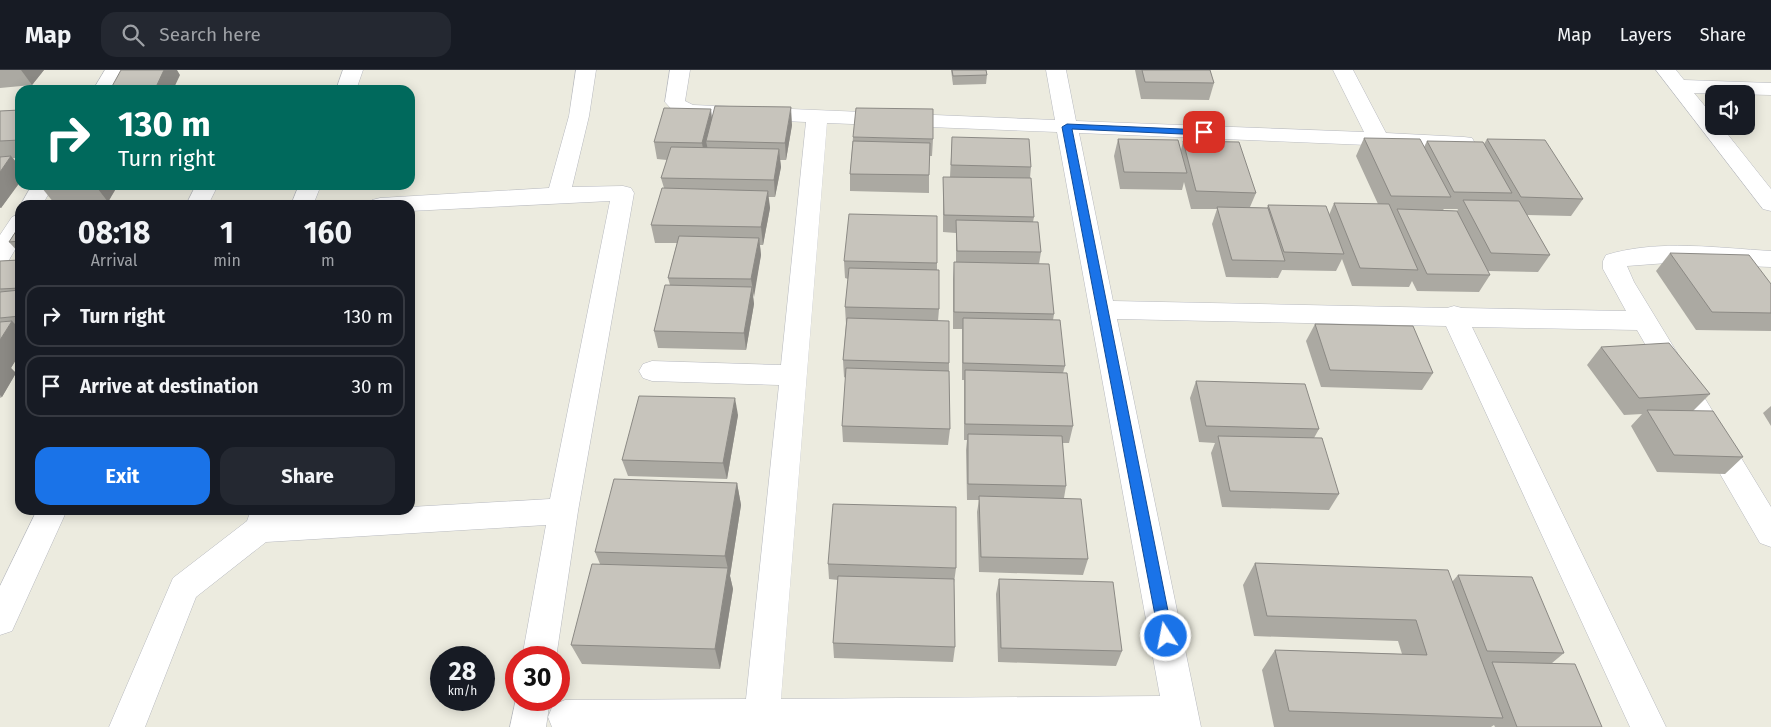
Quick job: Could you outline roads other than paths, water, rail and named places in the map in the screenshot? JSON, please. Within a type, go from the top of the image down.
[{"type":"street","points":[[106,85],[115,70]]},
{"type":"street","points":[[348,85],[353,70]]},
{"type":"street","points":[[559,194],[579,116],[586,70]]},
{"type":"street","points":[[680,70],[675,102],[682,108],[817,116],[1482,144]]},
{"type":"street","points":[[565,717],[762,716],[1182,720],[1056,70]]},
{"type":"street","points":[[1343,70],[1380,140]]},
{"type":"street","points":[[1672,78],[1771,89]]},
{"type":"street","points":[[1672,78],[1771,204]]},
{"type":"street","points":[[762,716],[817,116]]},
{"type":"street","points":[[415,203],[559,194],[622,193],[563,511],[542,646]]},
{"type":"street","points":[[0,254],[15,230]]},
{"type":"street","points":[[1771,259],[1648,255],[1624,256],[1615,261],[1615,269],[1771,534]]},
{"type":"street","points":[[1103,310],[1454,315],[1646,321]]},
{"type":"street","points":[[1454,315],[1648,727]]},
{"type":"street","points":[[652,371],[792,375]]},
{"type":"street","points":[[415,515],[563,511]]},
{"type":"street","points":[[0,620],[50,515]]},
{"type":"street","points":[[127,727],[184,588],[262,519],[412,515]]},
{"type":"street","points":[[528,727],[531,711]]}]
